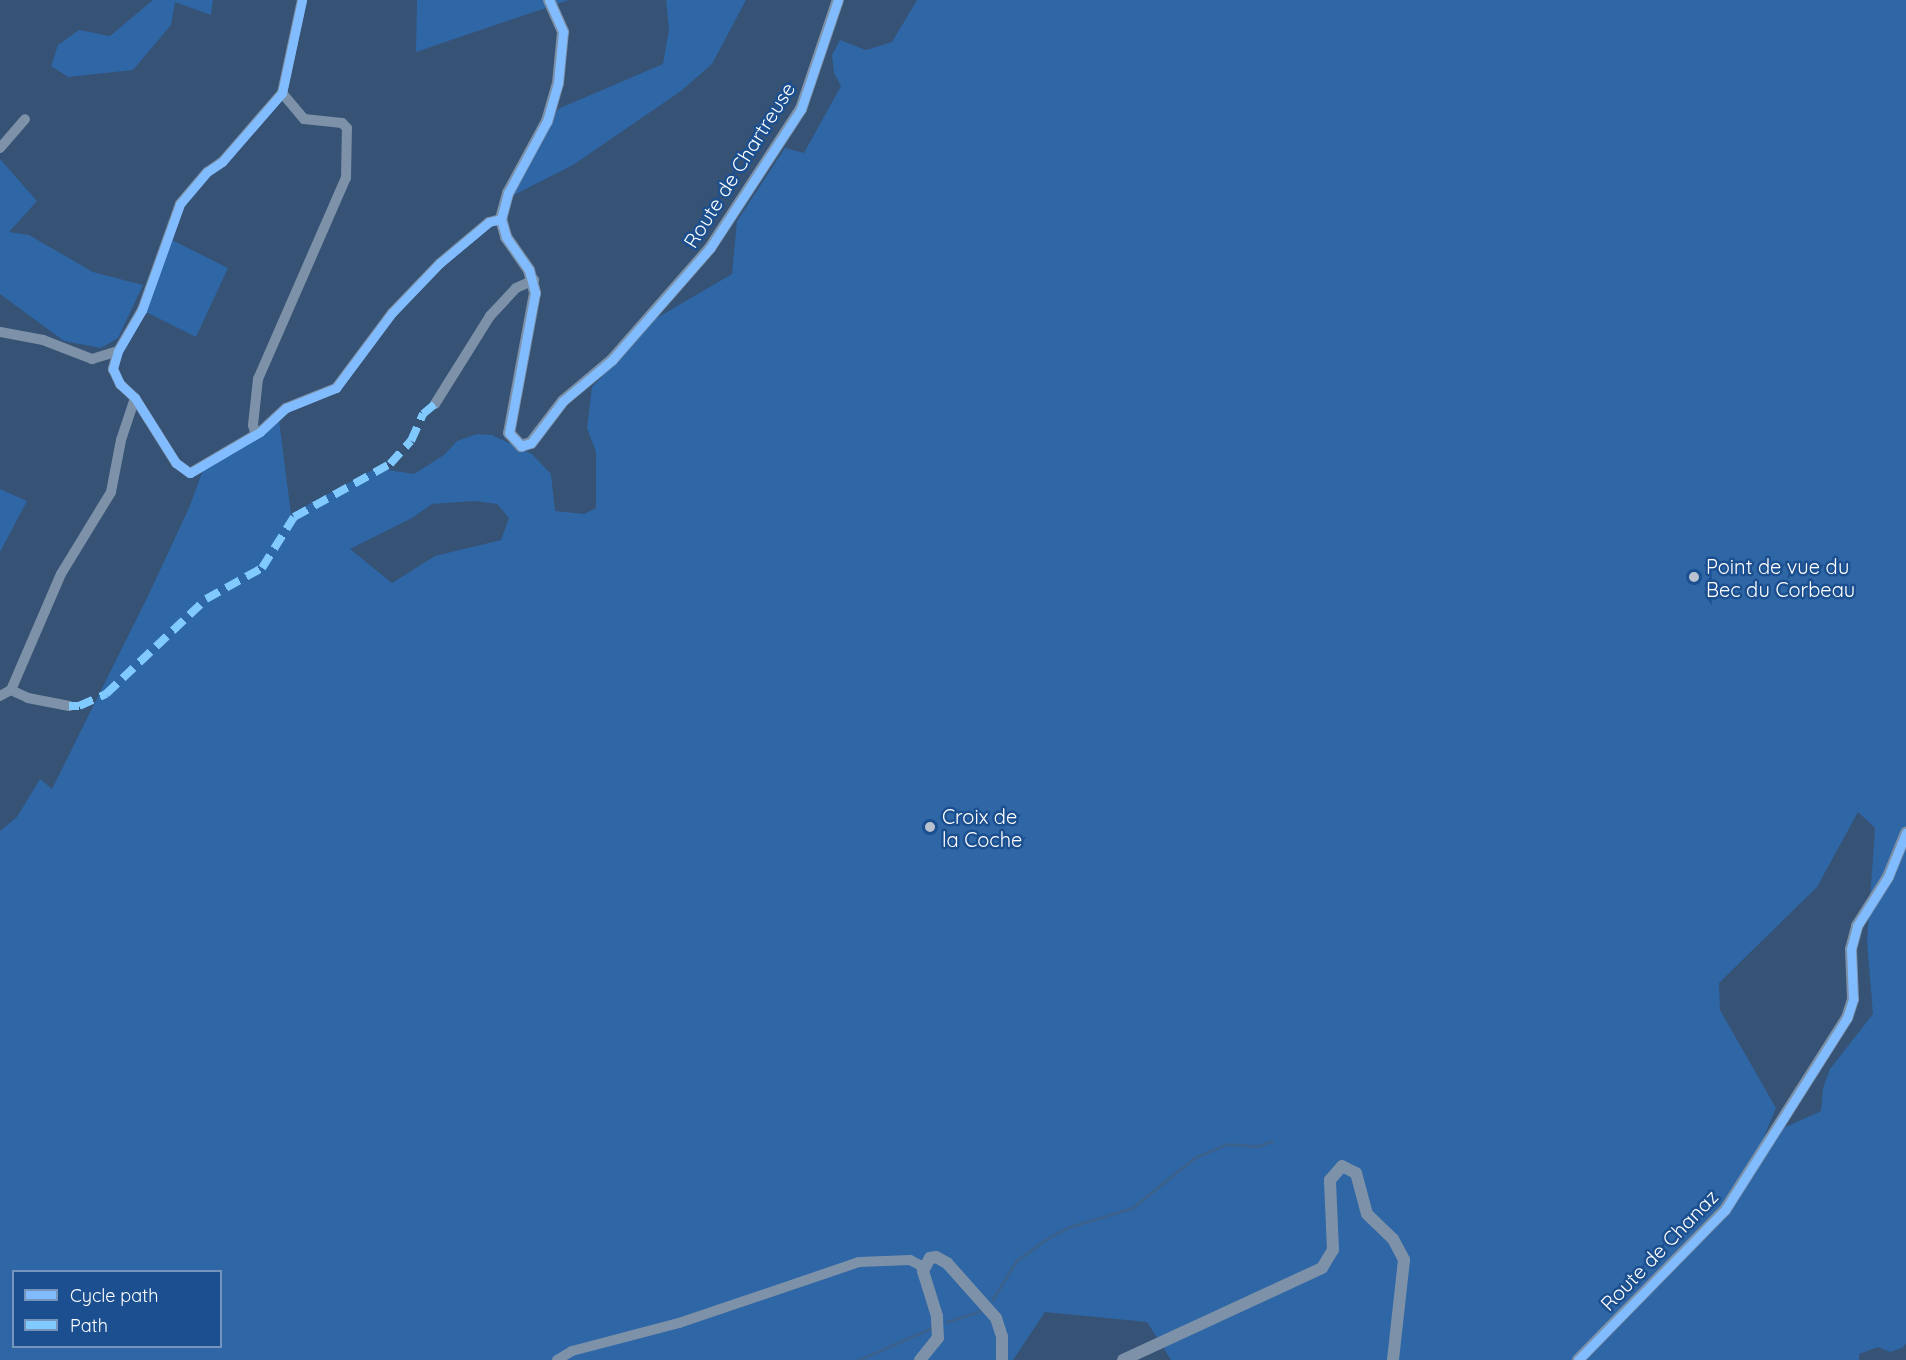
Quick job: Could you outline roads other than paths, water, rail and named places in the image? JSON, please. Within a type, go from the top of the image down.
[{"type":"street","points":[[302,0],[282,93],[222,162],[207,172],[180,204],[142,310],[118,351],[113,369],[120,384],[135,398],[165,449],[190,473],[255,432],[260,432],[286,408],[336,388],[392,313],[440,263],[489,222],[501,219]]},
{"type":"street","points":[[435,404],[490,316],[516,288],[534,280],[506,237],[501,219],[508,193],[547,121],[558,84],[563,32],[549,0]]},
{"type":"street","name":"Route de Chartreuse","points":[[534,280],[535,307],[509,433],[520,446],[531,443],[563,401],[612,360],[710,249],[807,97],[821,42],[838,0]]},
{"type":"street","points":[[255,432],[253,425],[258,379],[346,178],[346,128],[342,123],[304,119],[282,93]]},
{"type":"street","points":[[0,148],[26,119]]},
{"type":"street","points":[[0,332],[43,340],[92,359],[118,351]]},
{"type":"street","points":[[0,696],[11,690],[62,574],[111,492],[121,440],[135,398]]},
{"type":"street","points":[[11,690],[28,698],[69,706]]},
{"type":"street","name":"Route de Chanaz","points":[[1578,1360],[1725,1210],[1759,1160],[1847,1018],[1853,999],[1851,949],[1857,926],[1888,876],[1906,833]]},
{"type":"street","points":[[1123,1360],[1322,1268],[1333,1250],[1330,1180],[1342,1166],[1356,1173],[1367,1214],[1393,1239],[1404,1260],[1393,1360]]},
{"type":"street","points":[[922,1271],[930,1258],[941,1259],[983,1299],[1000,1326],[1002,1360]]},
{"type":"street","points":[[557,1360],[573,1351],[679,1323],[859,1262],[910,1260],[920,1264],[939,1328],[934,1346],[920,1360]]},
{"type":"waterway","points":[[992,1300],[1016,1261],[1048,1238],[1069,1227],[1132,1208],[1194,1158],[1227,1144],[1258,1146],[1272,1141]]},
{"type":"waterway","points":[[946,1322],[984,1310]]},
{"type":"waterway","points":[[858,1360],[933,1327]]},
{"type":"place","name":"Point de vue du Bec du Corbeau","points":[[1694,577]]},
{"type":"place","name":"Croix de la Coche","points":[[930,827]]}]
